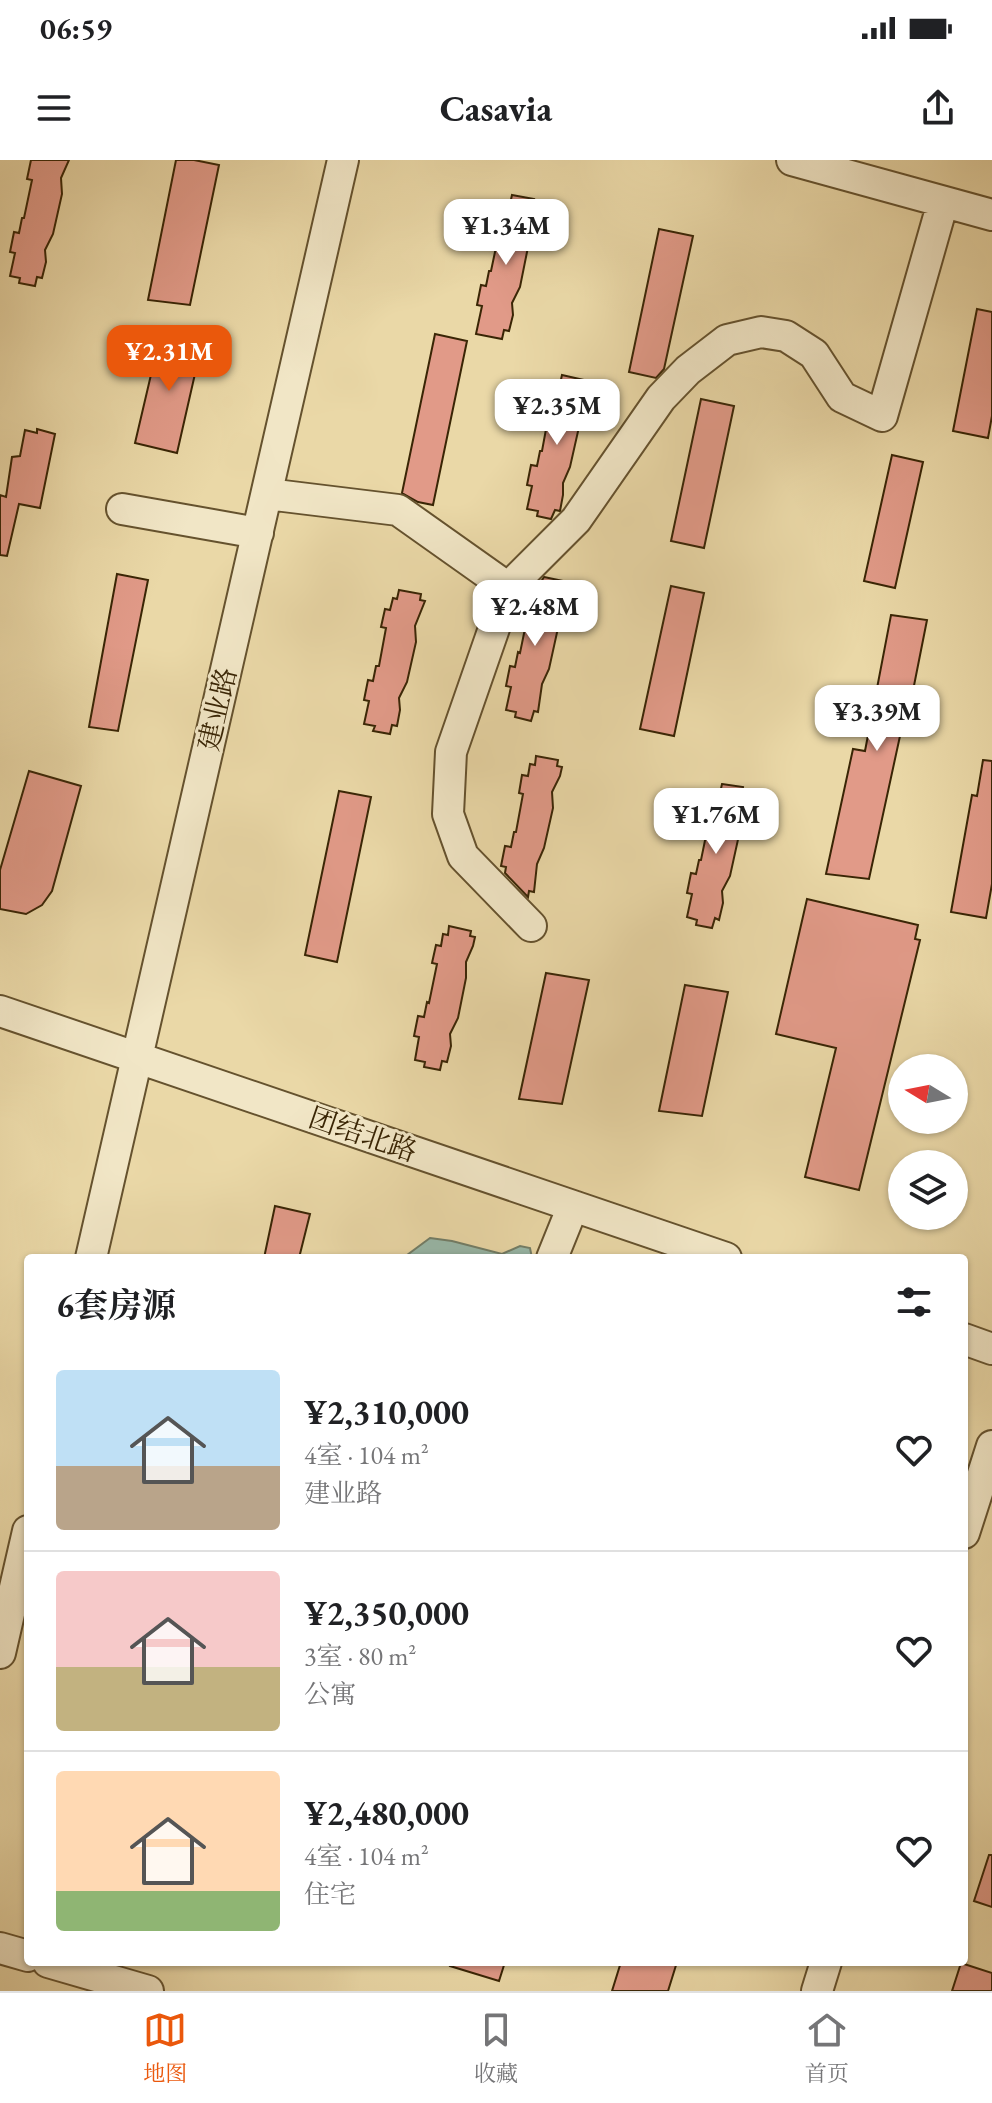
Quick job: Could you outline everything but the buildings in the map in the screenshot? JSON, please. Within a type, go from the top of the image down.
[{"type":"street","name":"建业路","points":[[92,1254],[343,160]]},
{"type":"street","points":[[792,160],[992,215]]},
{"type":"street","points":[[531,926],[463,856],[448,814],[451,752],[508,588],[576,520],[661,398],[688,370],[727,340],[761,332],[786,336],[814,354],[842,397],[882,416],[943,202]]},
{"type":"street","points":[[267,494],[398,510],[508,588]]},
{"type":"street","points":[[122,509],[258,533]]},
{"type":"street","name":"团结北路","points":[[0,1011],[714,1254]]},
{"type":"street","points":[[554,1254],[573,1206]]},
{"type":"street","points":[[968,1340],[992,1349]]},
{"type":"street","points":[[968,1521],[992,1446]]},
{"type":"street","points":[[0,1653],[24,1548]]},
{"type":"street","points":[[0,1948],[24,1955]]},
{"type":"street","points":[[62,1966],[148,1991]]},
{"type":"street","points":[[817,1991],[825,1966]]},
{"type":"shaded area","points":[[430,1238],[502,1254],[408,1254]]},
{"type":"shaded area","points":[[520,1246],[530,1248],[531,1254],[502,1254]]}]
